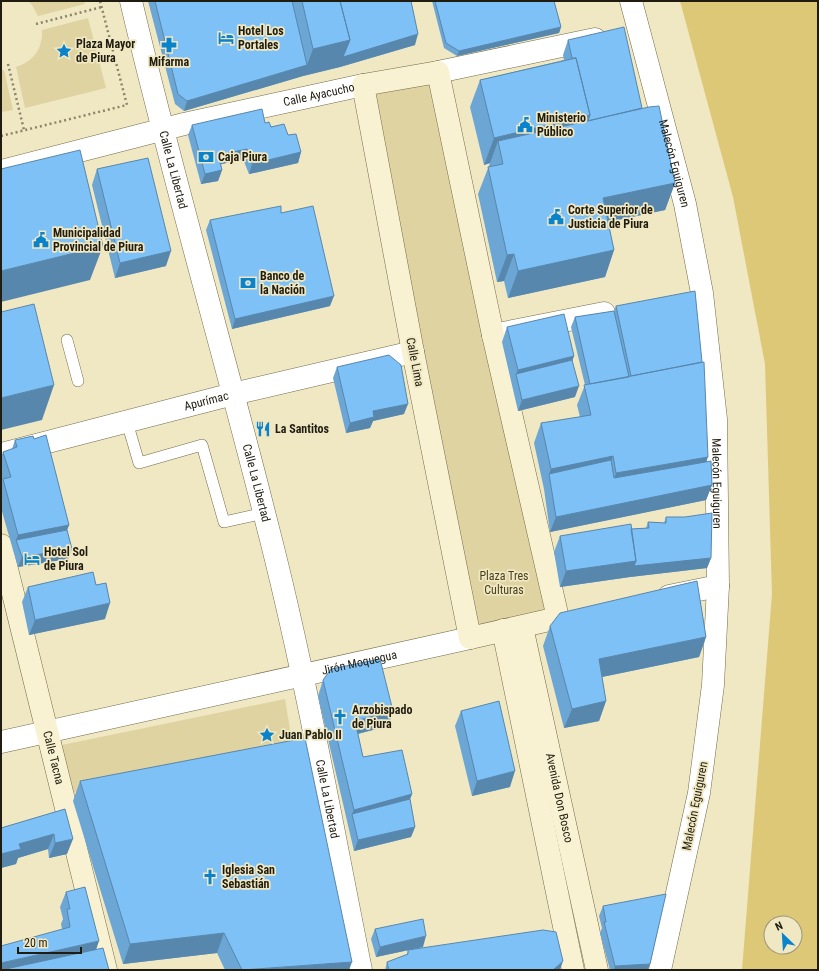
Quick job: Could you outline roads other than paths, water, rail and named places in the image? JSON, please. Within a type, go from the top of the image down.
[{"type":"street","name":"Calle La Libertad","points":[[131,1],[162,130],[264,513],[302,676],[361,970]]},
{"type":"street","name":"Malecón Eguiguren","points":[[631,1],[685,204],[694,295],[716,418],[718,586],[713,685],[699,793],[660,970]]},
{"type":"street","name":"Calle Ayacucho","points":[[1,171],[162,130],[363,85],[438,72],[639,30]]},
{"type":"street","points":[[438,72],[493,335],[558,618]]},
{"type":"street","name":"Calle Lima","points":[[363,85],[413,352],[470,638]]},
{"type":"street","points":[[493,335],[624,309]]},
{"type":"street","name":"Apurímac","points":[[1,454],[233,394],[413,352]]},
{"type":"street","name":"Calle Tacna","points":[[1,545],[46,733],[106,970]]},
{"type":"street","points":[[650,600],[718,586]]},
{"type":"street","name":"Jirón Moquegua","points":[[1,742],[581,613]]},
{"type":"street","name":"Avenida Don Bosco","points":[[513,628],[573,970]]},
{"type":"street","name":"Avenida Don Bosco","points":[[513,628],[597,970]]},
{"type":"lane","points":[[67,340],[78,380]]},
{"type":"lane","points":[[127,422],[139,463],[202,446],[224,522],[264,513]]},
{"type":"place","name":"Hotel Los Portales","points":[[226,38]]},
{"type":"place","name":"Mifarma","points":[[169,45]]},
{"type":"place","name":"Plaza Mayor de Piura","points":[[64,51]]},
{"type":"place","name":"Ministerio Público","points":[[525,125]]},
{"type":"place","name":"Caja Piura","points":[[206,157]]},
{"type":"place","name":"Corte Superior de Justicia de Piura","points":[[556,217]]},
{"type":"place","name":"Municipalidad Provincial de Piura","points":[[41,240]]},
{"type":"place","name":"Banco de la Nación","points":[[248,283]]},
{"type":"place","name":"La Santitos","points":[[263,429]]},
{"type":"place","name":"Hotel Sol de Piura","points":[[32,559]]},
{"type":"place","name":"Arzobispado de Piura","points":[[340,717]]},
{"type":"place","name":"Juan Pablo II","points":[[267,735]]},
{"type":"place","name":"Iglesia San Sebastián","points":[[210,877]]},
{"type":"park label","name":"Plaza Tres Culturas","points":[[504,583]]}]
